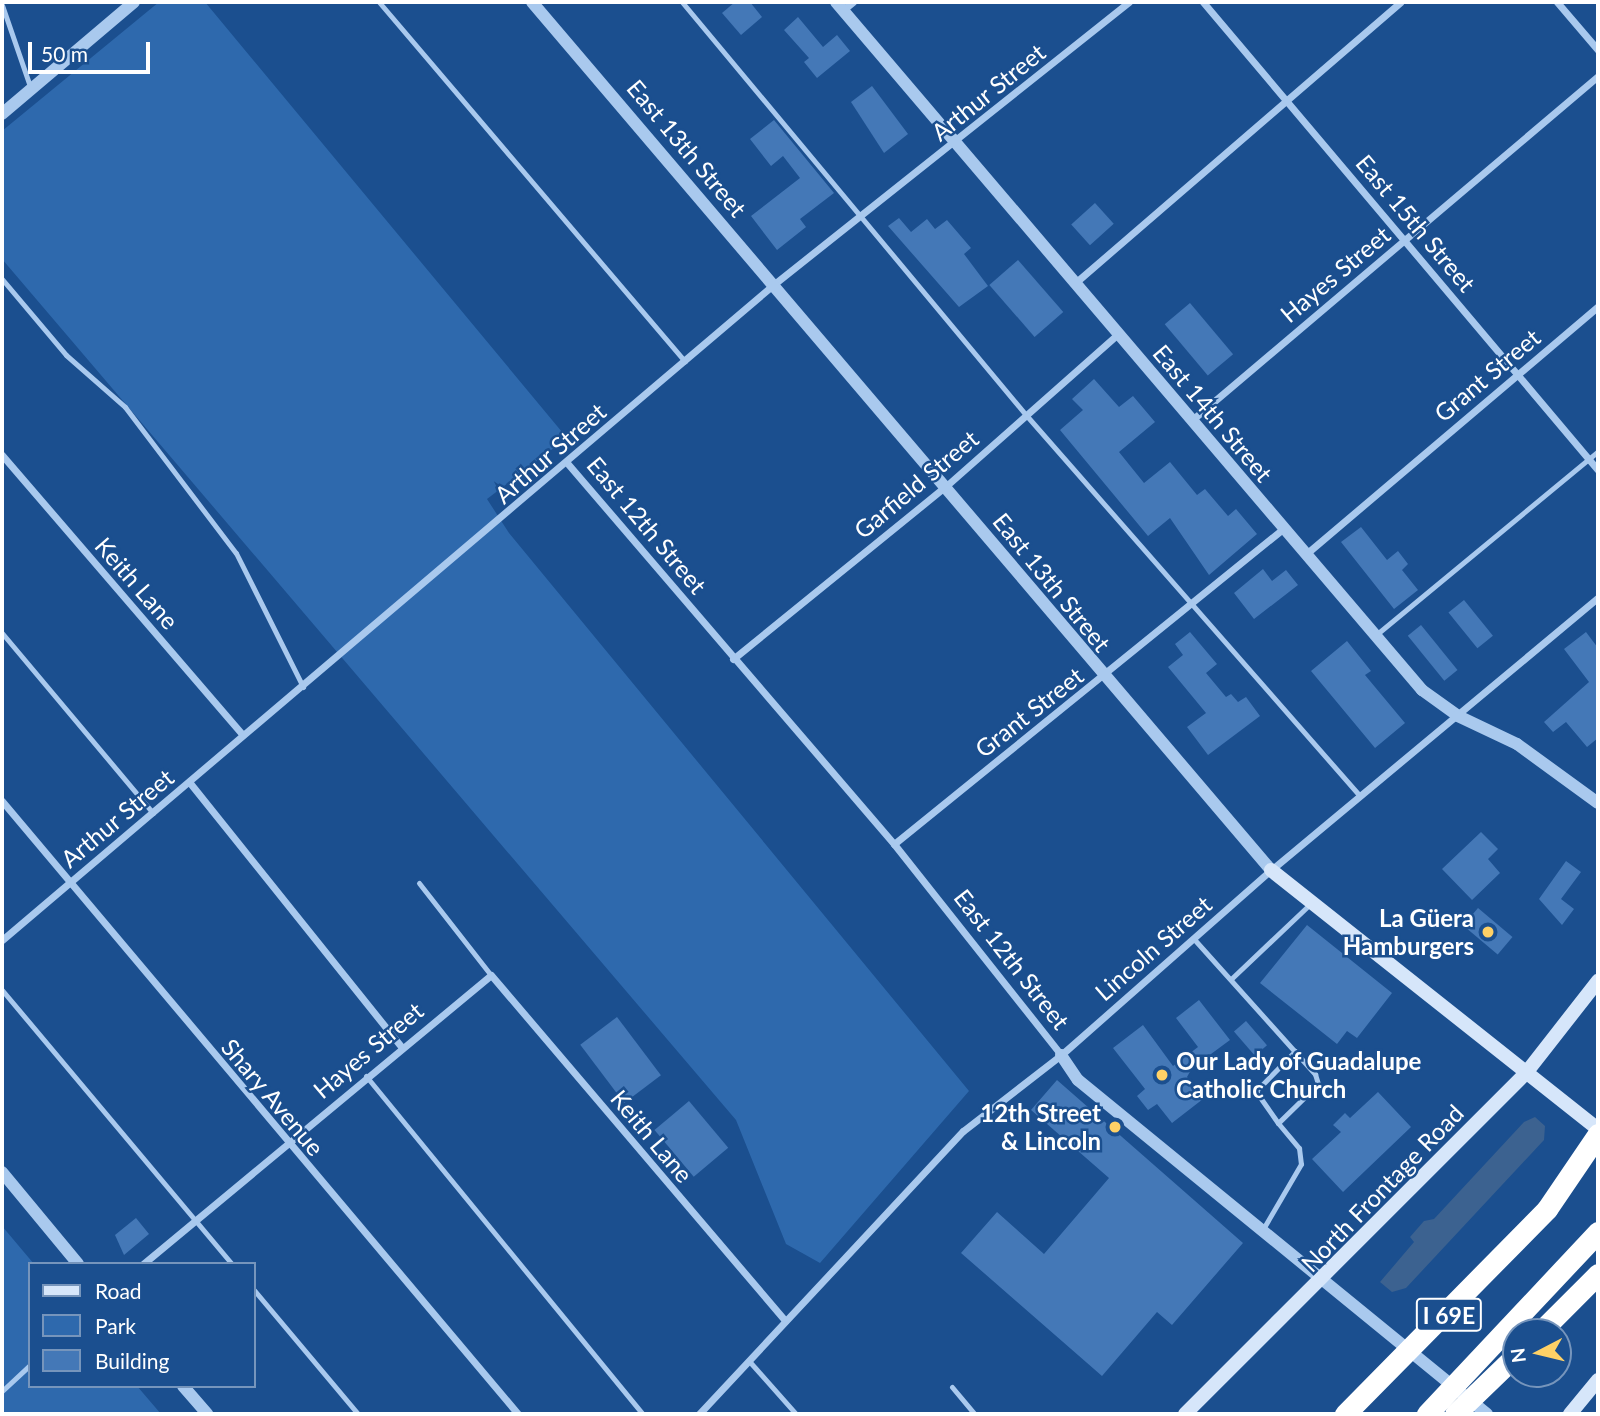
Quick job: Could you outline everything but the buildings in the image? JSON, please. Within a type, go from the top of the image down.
[{"type":"highway","points":[[1547,1209],[1598,1132]]},
{"type":"highway","name":"I 69E","points":[[1345,1414],[1547,1209],[1598,1149]]},
{"type":"highway","name":"I 69E","points":[[1427,1414],[1598,1232]]},
{"type":"highway","points":[[1554,1318],[1598,1274]]},
{"type":"highway","points":[[1455,1414],[1502,1369]]},
{"type":"main road","name":"East 13th Street","points":[[1271,870],[1598,1132]]},
{"type":"main road","name":"North Frontage Road","points":[[1185,1414],[1325,1279],[1525,1073],[1598,981]]},
{"type":"main road","points":[[1570,1414],[1598,1380]]},
{"type":"street","points":[[2,114],[134,2]]},
{"type":"street","name":"East 13th Street","points":[[532,2],[945,487],[1103,679],[1271,870]]},
{"type":"street","name":"Arthur Street","points":[[2,940],[568,464],[773,285],[859,214],[956,143],[1129,2]]},
{"type":"street","name":"East 15th Street","points":[[1203,2],[1598,470]]},
{"type":"street","points":[[1075,283],[1401,2]]},
{"type":"street","points":[[1558,2],[1598,50]]},
{"type":"street","name":"East 14th Street","points":[[844,4],[956,143],[1422,690],[1458,716],[1517,744],[1598,803]]},
{"type":"street","name":"Hayes Street","points":[[1192,420],[1598,75]]},
{"type":"street","name":"Grant Street","points":[[1306,554],[1598,306]]},
{"type":"street","name":"Garfield Street","points":[[733,659],[945,487],[1118,334]]},
{"type":"street","name":"Keith Lane","points":[[2,455],[243,735]]},
{"type":"street","name":"East 12th Street","points":[[568,464],[894,844],[1078,1080],[1487,1414]]},
{"type":"street","name":"Grant Street","points":[[894,844],[1103,679],[1284,528]]},
{"type":"street","name":"Lincoln Street","points":[[699,1414],[963,1130],[1061,1055],[1271,870],[1598,598]]},
{"type":"street","points":[[190,783],[401,1045]]},
{"type":"street","name":"Shary Avenue","points":[[2,801],[287,1144],[518,1414]]},
{"type":"street","name":"Hayes Street","points":[[145,1262],[401,1045],[491,975]]},
{"type":"street","name":"Keith Lane","points":[[491,975],[785,1321]]},
{"type":"street","points":[[2,1172],[76,1262]]},
{"type":"street","points":[[185,1388],[207,1414]]},
{"type":"lane","points":[[379,2],[685,362]]},
{"type":"lane","points":[[682,2],[1026,415],[1360,796]]},
{"type":"lane","points":[[2,5],[31,89]]},
{"type":"lane","points":[[2,279],[65,355],[125,407],[236,553],[303,687]]},
{"type":"lane","points":[[1375,636],[1598,451]]},
{"type":"lane","points":[[2,633],[153,814]]},
{"type":"lane","points":[[419,883],[491,975]]},
{"type":"lane","points":[[1231,979],[1312,903]]},
{"type":"lane","points":[[1193,938],[1295,1051],[1318,1084],[1278,1123]]},
{"type":"lane","points":[[2,990],[230,1262]]},
{"type":"lane","points":[[1263,1229],[1301,1164],[1298,1148],[1256,1091],[1295,1051]]},
{"type":"lane","points":[[366,1076],[643,1414]]},
{"type":"lane","points":[[256,1292],[358,1414]]},
{"type":"lane","points":[[748,1361],[796,1414]]},
{"type":"lane","points":[[2,1391],[28,1367]]},
{"type":"lane","points":[[952,1387],[975,1414]]},
{"type":"green space","points":[[159,2],[205,2],[567,438],[487,499],[509,533],[969,1091],[820,1263],[786,1244],[736,1120],[2,259],[2,131]]},
{"type":"green space","points":[[2,1226],[32,1262],[28,1262],[28,1388],[139,1388],[161,1414],[2,1414]]},
{"type":"shaded area","points":[[1535,1117],[1545,1126],[1544,1140],[1406,1288],[1392,1292],[1380,1282],[1414,1242],[1410,1237],[1424,1221],[1434,1219],[1524,1122]]},
{"type":"place","name":"La Güera Hamburgers","points":[[1488,932]]},
{"type":"place","name":"Our Lady of Guadalupe Catholic Church","points":[[1162,1075]]},
{"type":"place","name":"12th Street & Lincoln","points":[[1115,1127]]}]
